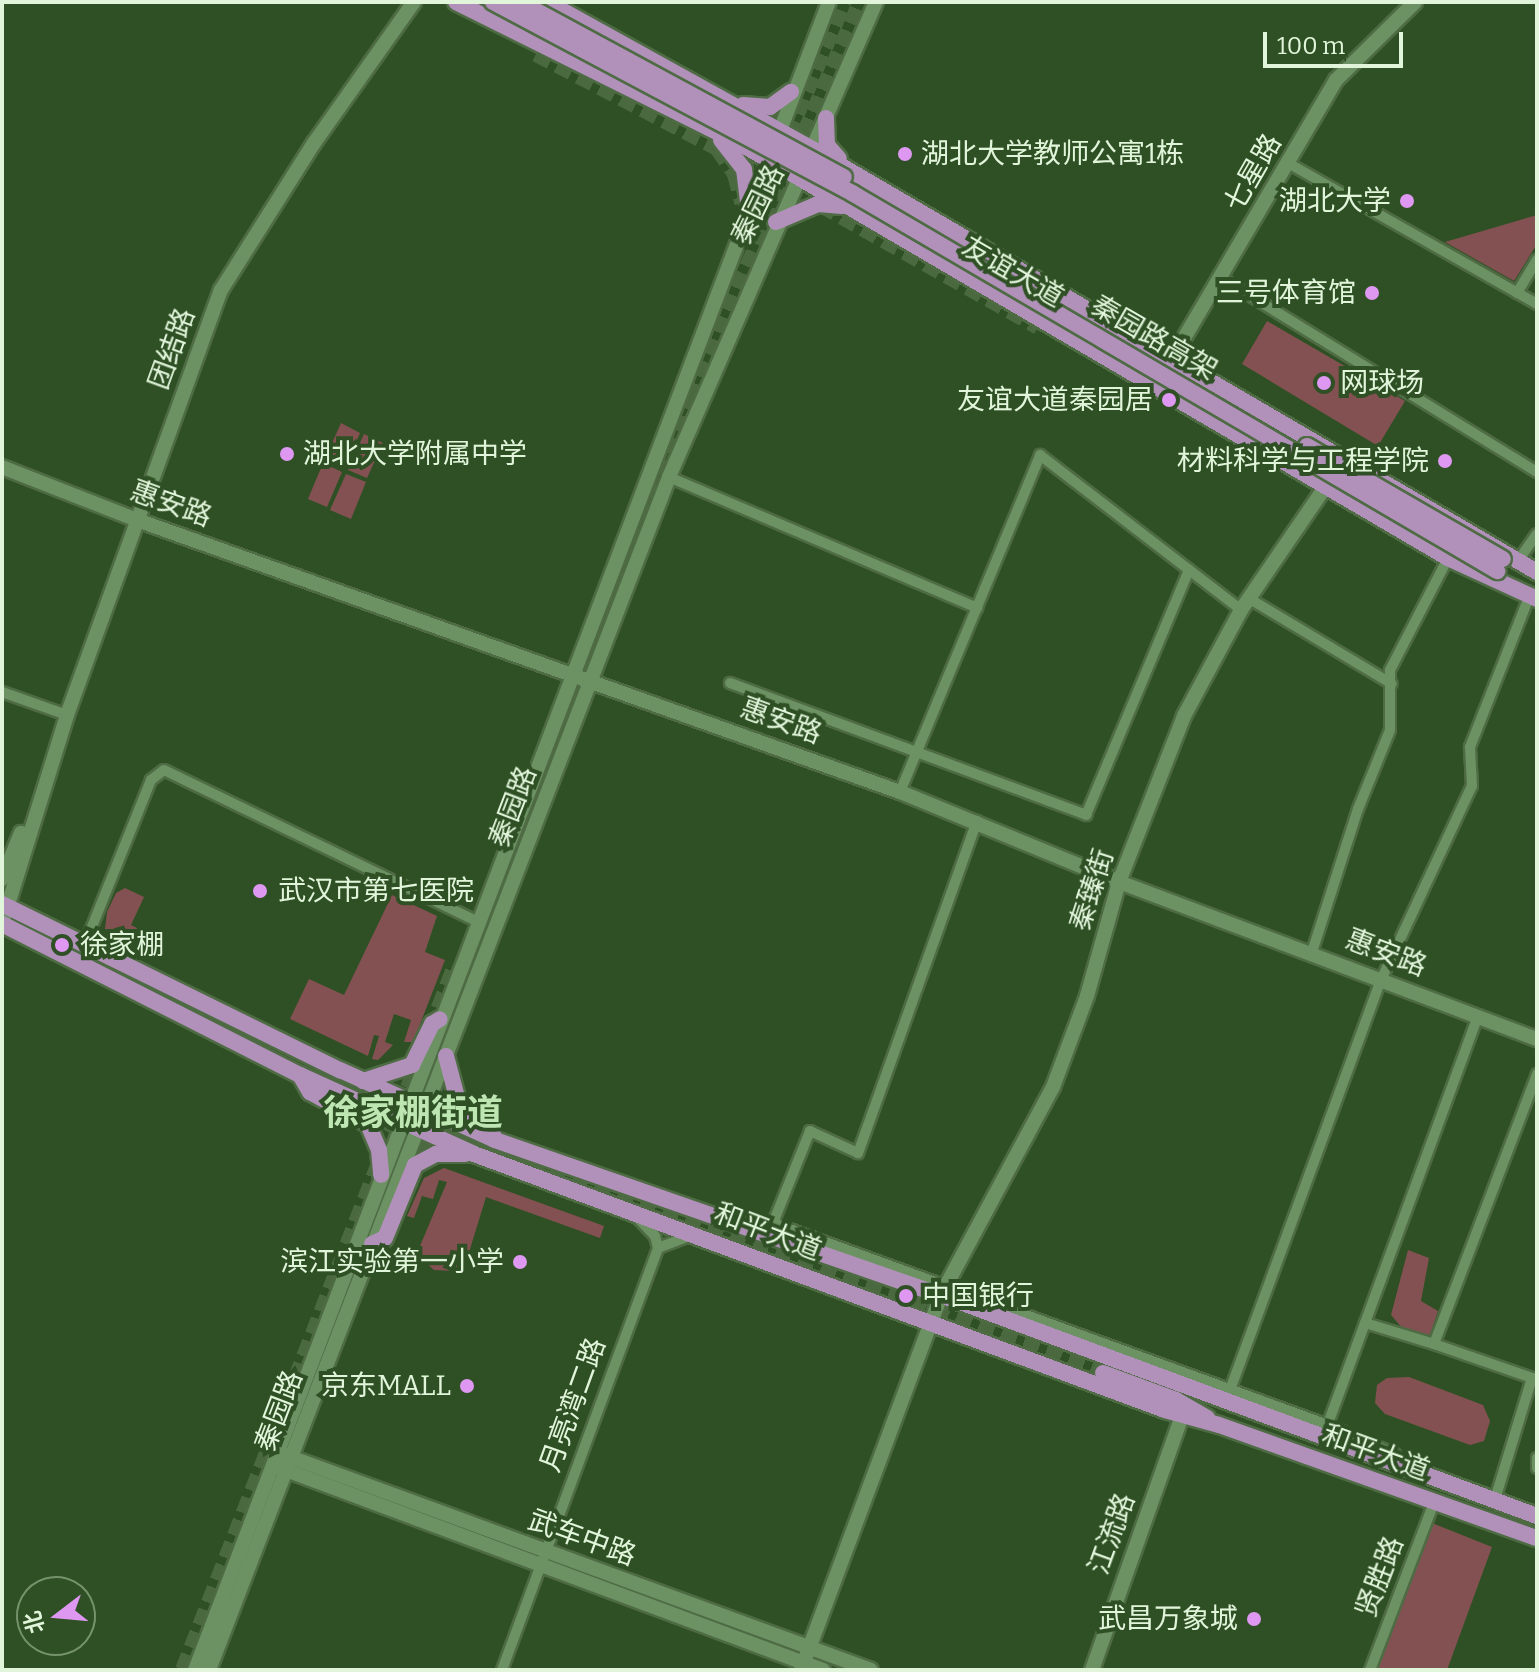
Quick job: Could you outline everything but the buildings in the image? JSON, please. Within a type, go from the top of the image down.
[{"type":"main road","points":[[455,2],[536,54]]},
{"type":"main road","name":"友谊大道","points":[[455,2],[768,154],[800,178],[1448,558],[1533,597]]},
{"type":"main road","name":"秦园路高架","points":[[493,2],[852,193],[1506,563],[1537,573]]},
{"type":"main road","name":"秦园路高架","points":[[520,2],[820,163],[1506,563],[1533,597]]},
{"type":"main road","name":"友谊大道","points":[[547,2],[727,100],[1174,358],[1506,563]]},
{"type":"main road","points":[[727,100],[753,109],[770,107],[791,92]]},
{"type":"main road","points":[[662,103],[728,145],[740,159],[748,181],[749,210]]},
{"type":"main road","points":[[826,118],[825,136],[832,154],[858,176]]},
{"type":"main road","points":[[776,222],[818,204],[862,214]]},
{"type":"main road","points":[[1054,336],[1098,352]]},
{"type":"main road","name":"和平大道","points":[[5,905],[363,1081],[495,1140],[943,1290],[1325,1432],[1404,1467],[1537,1516]]},
{"type":"main road","name":"和平大道","points":[[2,924],[300,1075],[474,1154],[626,1207],[1182,1416],[1219,1425],[1537,1538]]},
{"type":"main road","points":[[363,1081],[412,1065],[432,1024],[440,1019]]},
{"type":"main road","points":[[446,1056],[458,1101],[491,1128],[495,1140]]},
{"type":"main road","points":[[300,1075],[310,1092],[368,1124],[379,1150],[381,1175]]},
{"type":"main road","points":[[372,1244],[385,1238],[415,1165],[436,1154],[474,1154]]},
{"type":"main road","points":[[1103,1373],[1176,1400],[1219,1425]]},
{"type":"street","name":"团结路","points":[[2,924],[5,905],[67,715],[221,290],[305,156],[414,2]]},
{"type":"street","name":"秦园路","points":[[195,1670],[372,1244],[410,1125],[409,1103],[749,210],[791,92],[829,2]]},
{"type":"street","name":"秦园路","points":[[214,1669],[280,1460],[381,1175],[410,1125],[426,1110],[669,477],[776,222],[814,150],[876,2]]},
{"type":"street","name":"七星路","points":[[1156,386],[1223,279],[1336,80],[1415,2]]},
{"type":"street","points":[[1288,163],[1537,304]]},
{"type":"street","points":[[1517,293],[1537,260]]},
{"type":"street","points":[[1223,279],[1537,472]]},
{"type":"street","points":[[900,792],[1040,455],[1189,570],[1392,684]]},
{"type":"street","name":"惠安路","points":[[2,467],[137,520],[900,792],[977,821],[1119,882],[1537,1039]]},
{"type":"street","points":[[669,477],[977,608]]},
{"type":"street","name":"秦臻街","points":[[802,1666],[943,1290],[1053,1087],[1087,996],[1119,882],[1184,716],[1245,604],[1326,486]]},
{"type":"street","points":[[1506,563],[1537,534]]},
{"type":"street","points":[[1312,952],[1358,809],[1390,730],[1390,670],[1448,558]]},
{"type":"street","points":[[730,683],[918,749],[1086,815],[1189,570]]},
{"type":"street","points":[[1230,1390],[1381,980],[1472,786],[1470,747],[1533,597]]},
{"type":"street","points":[[2,692],[67,715]]},
{"type":"street","name":"团结路","points":[[2,879],[55,752]]},
{"type":"street","points":[[85,944],[151,780],[164,770],[477,921]]},
{"type":"street","points":[[977,821],[858,1153],[810,1131],[773,1223],[943,1290],[1230,1390],[1325,1432],[1478,1015]]},
{"type":"street","points":[[1434,1344],[1537,1074]]},
{"type":"street","points":[[626,1207],[655,1236],[658,1248],[670,1239],[701,1235]]},
{"type":"street","name":"月亮湾二路","points":[[502,1670],[658,1248]]},
{"type":"street","points":[[1365,1323],[1532,1378],[1495,1499]]},
{"type":"street","name":"江流路","points":[[1092,1670],[1182,1416]]},
{"type":"street","points":[[1537,1458],[1537,1468]]},
{"type":"street","name":"武车中路","points":[[280,1460],[542,1558],[802,1666],[823,1670]]},
{"type":"street","name":"贤胜路","points":[[1370,1670],[1434,1502]]},
{"type":"street","name":"武车中路","points":[[542,1558],[871,1670]]},
{"type":"shaded area","points":[[1537,215],[1537,244],[1514,281],[1445,242]]},
{"type":"shaded area","name":"网球场","points":[[1267,321],[1405,401],[1378,446],[1242,364]]},
{"type":"shaded area","points":[[341,423],[360,433],[345,468],[325,459]]},
{"type":"shaded area","points":[[364,434],[383,443],[367,478],[348,470]]},
{"type":"shaded area","points":[[323,463],[342,472],[327,507],[308,499]]},
{"type":"shaded area","points":[[346,474],[366,482],[351,519],[330,510]]},
{"type":"shaded area","points":[[125,888],[144,897],[131,925],[161,940],[156,953],[105,929],[107,912],[116,893]]},
{"type":"shaded area","points":[[392,895],[437,916],[425,952],[445,960],[413,1042],[404,1042],[411,1020],[394,1014],[385,1042],[393,1045],[378,1060],[372,1059],[379,1036],[374,1035],[368,1056],[290,1019],[309,979],[344,995]]},
{"type":"shaded area","points":[[444,1168],[604,1226],[600,1238],[486,1197],[466,1262],[455,1271],[434,1270],[423,1260],[420,1246],[447,1182],[439,1180],[433,1199],[422,1196],[414,1218],[407,1216],[424,1178]]},
{"type":"shaded area","points":[[1408,1250],[1429,1258],[1421,1301],[1438,1311],[1430,1335],[1403,1329],[1391,1315]]},
{"type":"shaded area","points":[[1409,1377],[1483,1405],[1490,1421],[1484,1441],[1470,1445],[1385,1414],[1375,1403],[1377,1385],[1387,1378]]},
{"type":"shaded area","points":[[1432,1523],[1492,1547],[1447,1670],[1377,1670]]},
{"type":"tunnel","points":[[760,202],[844,2]]},
{"type":"tunnel","points":[[563,721],[691,399],[860,2]]},
{"type":"tunnel","points":[[536,54],[717,148],[735,174],[742,203]]},
{"type":"tunnel","points":[[821,205],[1038,327]]},
{"type":"tunnel","points":[[430,1031],[455,966]]},
{"type":"tunnel","points":[[183,1670],[422,1052]]},
{"type":"tunnel","points":[[383,1182],[416,1149],[453,1141],[483,1144],[1103,1373]]},
{"type":"place","name":"湖北大学教师公寓1栋","points":[[905,154]]},
{"type":"place","name":"湖北大学","points":[[1407,201]]},
{"type":"place","name":"三号体育馆","points":[[1372,293]]},
{"type":"place","name":"网球场","points":[[1324,383]]},
{"type":"place","name":"友谊大道秦园居","points":[[1169,400]]},
{"type":"place","name":"湖北大学附属中学","points":[[287,454]]},
{"type":"place","name":"材料科学与工程学院","points":[[1445,461]]},
{"type":"place","name":"武汉市第七医院","points":[[260,891]]},
{"type":"place","name":"徐家棚","points":[[62,945]]},
{"type":"place","name":"滨江实验第一小学","points":[[520,1262]]},
{"type":"place","name":"中国银行","points":[[906,1296]]},
{"type":"place","name":"京东MALL","points":[[467,1386]]},
{"type":"place","name":"武昌万象城","points":[[1254,1619]]},
{"type":"district","name":"徐家棚街道","points":[[413,1114]]}]
